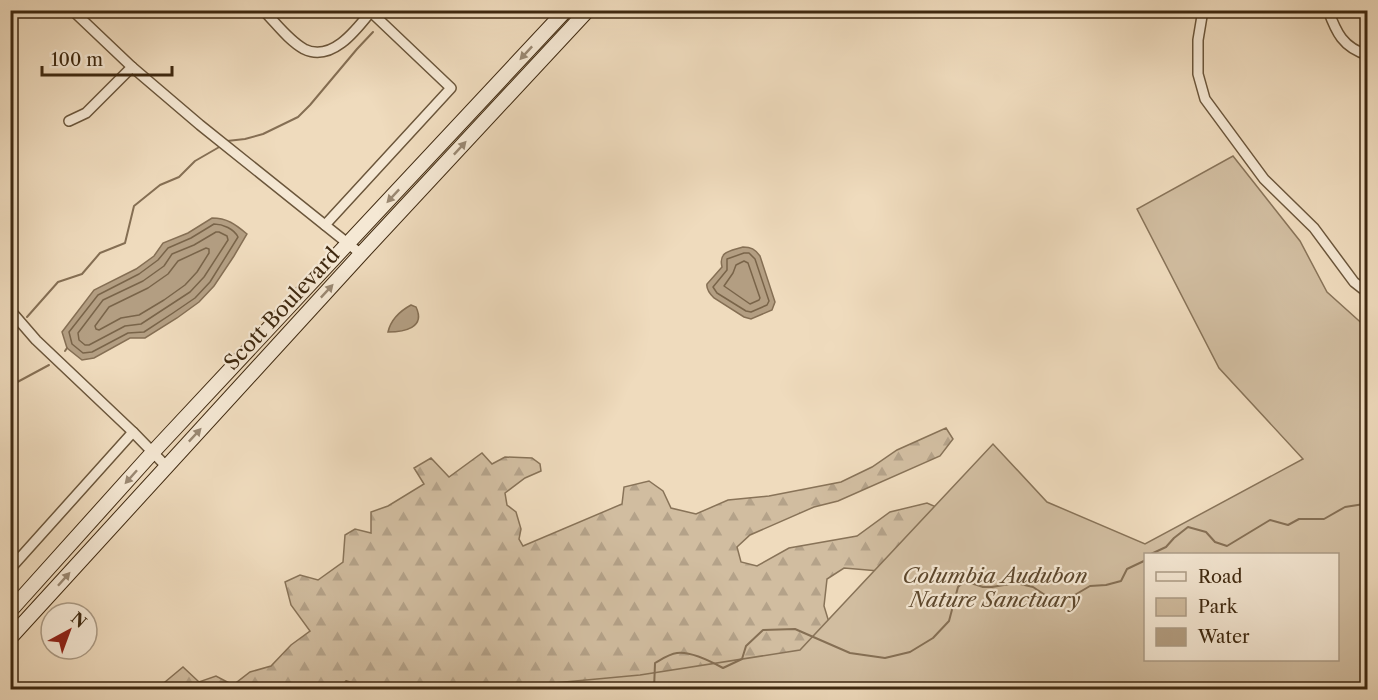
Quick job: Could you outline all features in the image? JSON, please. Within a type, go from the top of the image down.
[{"type":"main road","name":"Scott Boulevard","points":[[10,611],[153,452],[566,10]]},
{"type":"main road","name":"Scott Boulevard","points":[[10,638],[588,10]]},
{"type":"street","points":[[72,10],[132,67],[361,254]]},
{"type":"street","points":[[263,10],[286,35],[305,49],[316,51],[324,51],[337,46],[350,37],[371,11],[452,88],[325,225]]},
{"type":"street","points":[[1203,10],[1198,40],[1198,74],[1205,99],[1264,179],[1314,228],[1354,282],[1368,294]]},
{"type":"street","points":[[1328,10],[1336,31],[1342,39],[1349,46],[1368,55]]},
{"type":"street","points":[[69,121],[86,113],[132,67]]},
{"type":"street","points":[[10,310],[36,340],[166,466]]},
{"type":"street","points":[[10,568],[133,432]]},
{"type":"green space","name":"Columbia Audubon Nature Sanctuary","points":[[1233,156],[1300,241],[1327,292],[1367,328],[1367,689],[838,690],[832,684],[819,690],[489,689],[640,675],[800,650],[993,444],[1047,502],[1145,544],[1303,459],[1219,368],[1137,209]]},
{"type":"green space","points":[[946,428],[953,439],[940,456],[838,501],[814,507],[750,535],[737,547],[741,562],[757,566],[789,548],[857,536],[890,512],[927,503],[943,510],[879,571],[844,568],[827,579],[824,606],[831,629],[1144,661],[1339,661],[1367,689],[167,690],[165,682],[183,667],[199,682],[216,676],[233,685],[250,672],[271,666],[291,645],[310,631],[291,605],[285,582],[300,575],[318,580],[343,562],[345,535],[355,529],[371,533],[371,512],[388,506],[424,484],[414,468],[431,458],[449,477],[482,453],[492,464],[505,457],[532,458],[540,464],[541,471],[525,478],[505,493],[507,505],[516,512],[521,529],[519,539],[523,546],[622,504],[624,487],[649,481],[663,491],[671,508],[696,514],[728,500],[769,496],[841,482],[872,467],[897,450]]},
{"type":"water","points":[[212,218],[231,222],[247,234],[214,286],[199,302],[145,338],[130,338],[94,358],[82,360],[67,348],[62,332],[94,290],[136,269],[154,256],[163,243],[188,233]]},
{"type":"water","points":[[743,247],[753,249],[760,256],[775,302],[772,310],[751,319],[714,298],[707,286],[722,267],[721,262],[724,255]]},
{"type":"water","points":[[411,305],[416,307],[418,314],[416,324],[407,330],[388,332],[391,323]]},
{"type":"waterway","points":[[389,17],[397,10]]},
{"type":"waterway","points":[[225,143],[263,134],[298,117],[373,32]]},
{"type":"waterway","points":[[27,317],[58,282],[82,274],[100,253],[125,243],[134,206],[160,185],[179,177],[195,161],[221,146]]},
{"type":"waterway","points":[[10,338],[18,328]]},
{"type":"waterway","points":[[10,386],[49,365]]},
{"type":"waterway","points":[[1153,553],[1166,547],[1188,527],[1206,532],[1215,542],[1227,546],[1270,520],[1288,525],[1299,519],[1324,519],[1345,507],[1364,504],[1368,499]]},
{"type":"waterway","points":[[654,690],[655,663],[671,654],[689,654],[723,668],[742,659],[746,646],[763,630],[795,629],[850,653],[885,658],[910,652],[933,638],[949,621],[958,587],[965,581],[983,587],[1016,583],[1033,587],[1056,600],[1073,596],[1090,586],[1121,581],[1127,569],[1144,561]]},
{"type":"waterway","points":[[340,690],[346,681],[366,690]]}]
